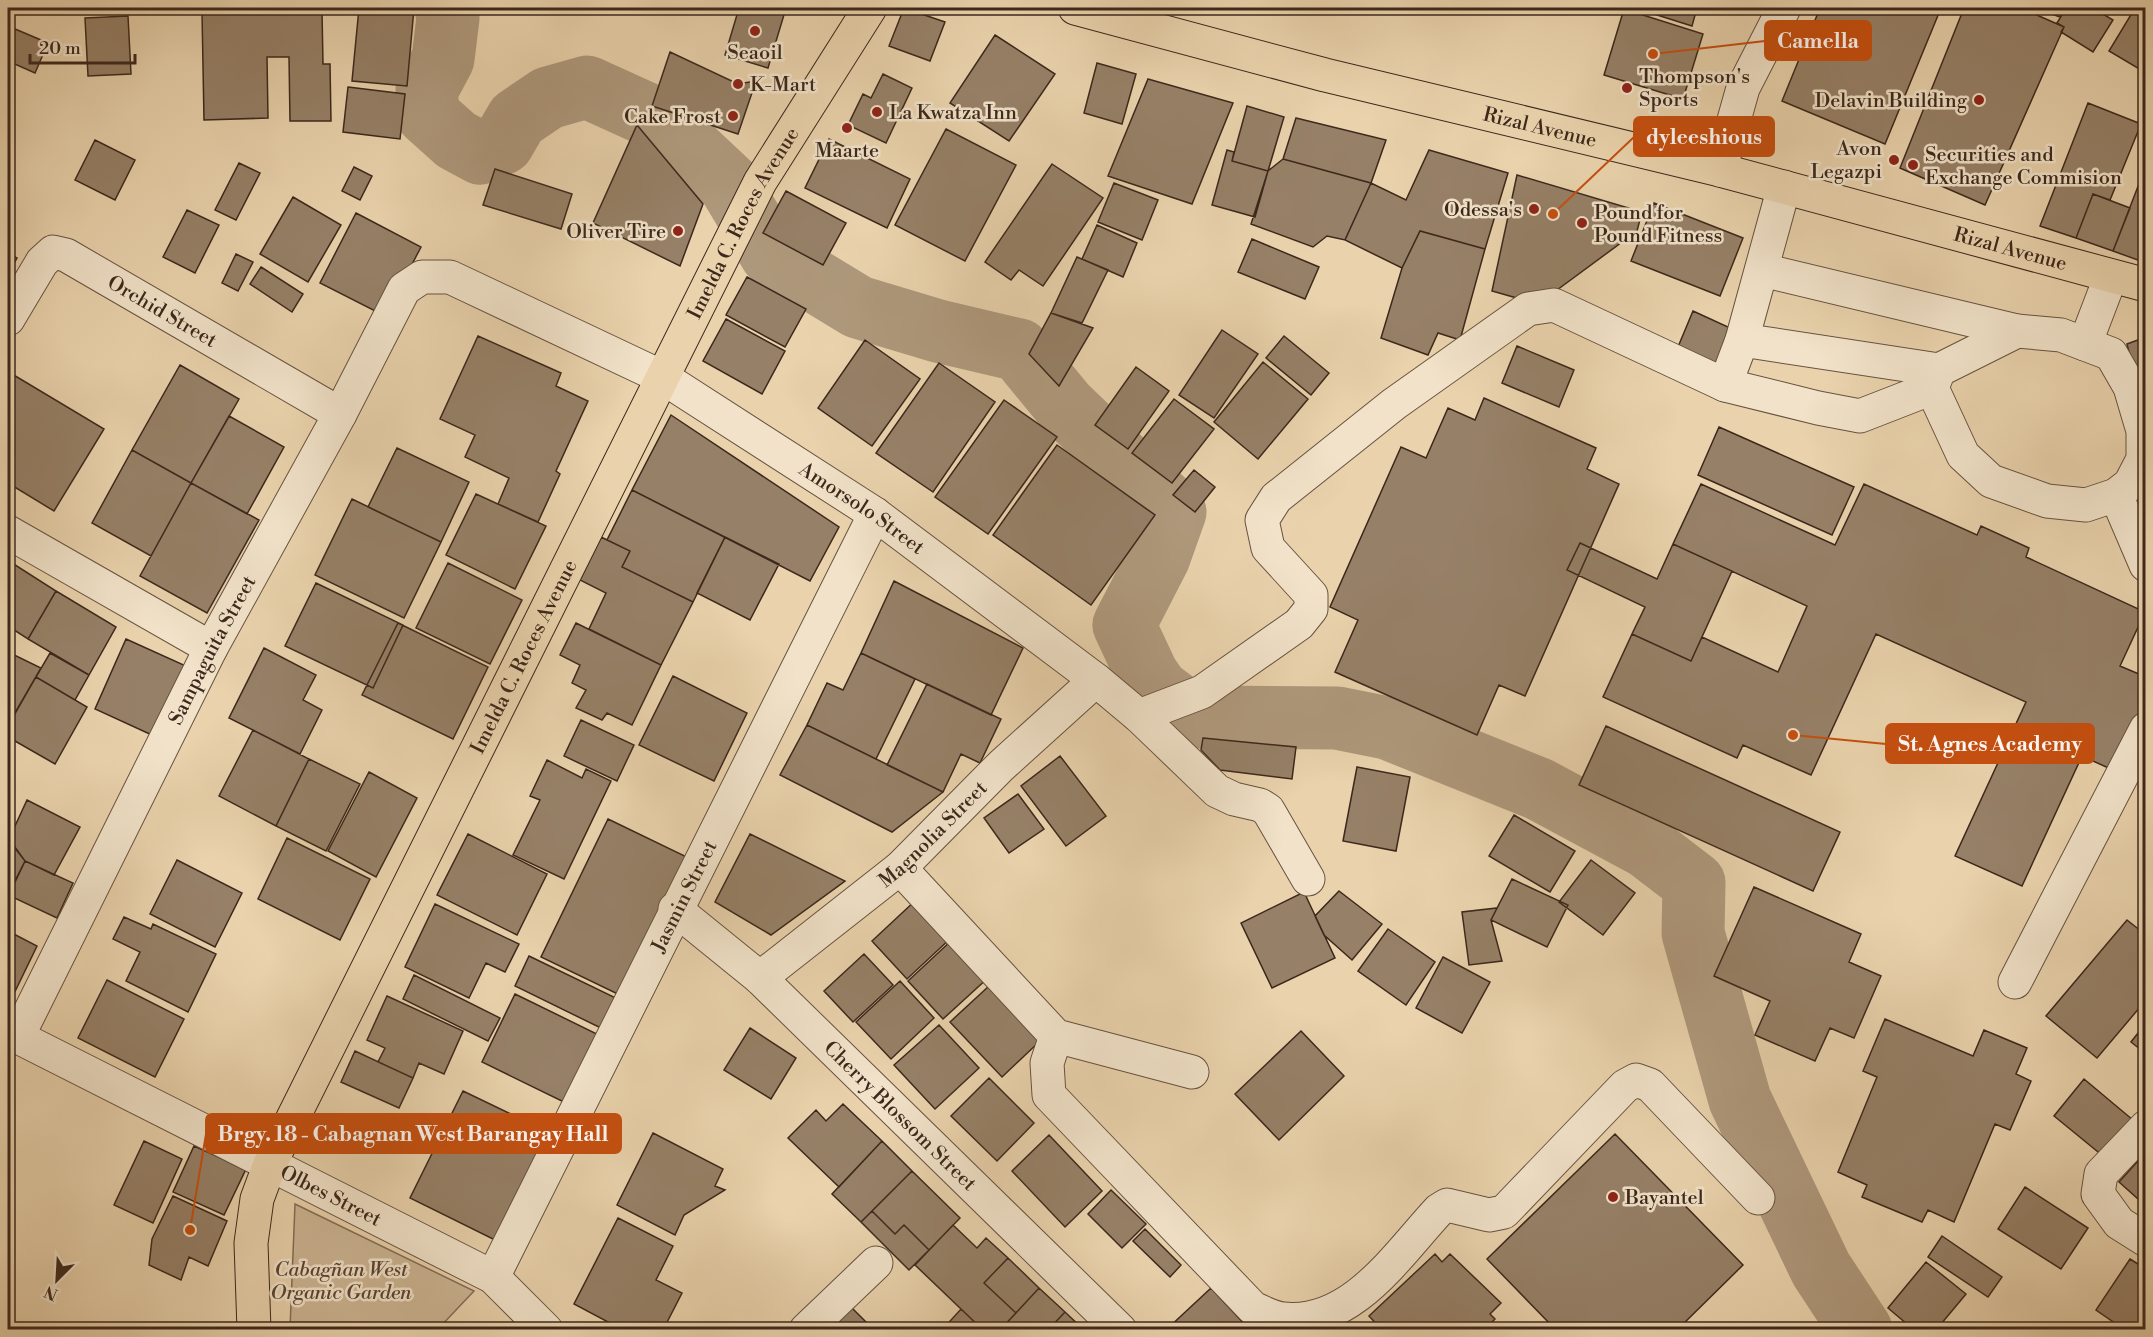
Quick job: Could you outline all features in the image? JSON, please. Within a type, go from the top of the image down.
[{"type":"main road","name":"Imelda C. Roces Avenue","points":[[254,1329],[251,1243],[257,1199],[270,1164],[772,158],[870,8]]},
{"type":"main road","name":"Rizal Avenue","points":[[1075,8],[1325,75],[1720,170],[2145,285]]},
{"type":"street","points":[[1720,170],[1743,88],[1784,8]]},
{"type":"street","points":[[1725,385],[1742,340],[1784,187]]},
{"type":"street","name":"Orchid Street","points":[[8,319],[42,262],[54,252],[66,255],[340,414]]},
{"type":"street","points":[[1762,270],[2017,331],[2061,335],[2111,354],[2130,387],[2144,431],[2143,459],[2130,484],[2116,495],[2086,506],[2047,501],[1991,482],[1963,455],[1936,379]]},
{"type":"street","points":[[2085,344],[2111,276]]},
{"type":"street","name":"Amorsolo Street","points":[[422,277],[450,277],[662,377],[875,514],[1096,680],[1150,711],[1217,791],[1233,799],[1260,805],[1268,810],[1308,879]]},
{"type":"street","name":"Sampaguita Street","points":[[13,1034],[210,648],[340,414],[404,289],[422,277]]},
{"type":"street","points":[[1150,711],[1202,692],[1299,624],[1311,609],[1311,595],[1268,548],[1262,520],[1276,498],[1394,404],[1528,309],[1554,305],[1725,385],[1860,416],[1936,379],[2017,331]]},
{"type":"street","points":[[1742,340],[1936,379]]},
{"type":"street","points":[[2116,495],[2145,565]]},
{"type":"street","name":"Jasmin Street","points":[[493,1277],[675,909],[875,514]]},
{"type":"street","points":[[8,532],[210,648]]},
{"type":"street","name":"Magnolia Street","points":[[760,978],[900,868],[1001,766],[1096,680]]},
{"type":"street","points":[[2015,982],[2145,729]]},
{"type":"street","points":[[900,868],[1056,1036],[1192,1072]]},
{"type":"street","name":"Cherry Blossom Street","points":[[675,909],[760,978],[1120,1329]]},
{"type":"street","name":"Olbes Street","points":[[13,1034],[493,1277],[546,1329]]},
{"type":"street","points":[[1056,1036],[1047,1063],[1049,1095],[1253,1308],[1281,1319],[1305,1319],[1332,1312],[1359,1296],[1439,1210],[1447,1205],[1489,1215],[1504,1212],[1625,1086],[1636,1080],[1650,1085],[1758,1198]]},
{"type":"street","points":[[2145,1126],[2101,1174],[2098,1194],[2119,1223],[2145,1240]]},
{"type":"street","points":[[806,1329],[876,1263]]},
{"type":"green space","name":"Cabagñan West Organic Garden","points":[[295,1204],[474,1291],[438,1329],[290,1329]]},
{"type":"building","points":[[359,8],[414,8],[407,86],[352,81]]},
{"type":"building","name":"Seaoil","points":[[739,8],[786,8],[768,68],[725,55]]},
{"type":"building","points":[[904,8],[945,22],[930,61],[889,46]]},
{"type":"building","points":[[1635,8],[1697,8],[1692,26]]},
{"type":"building","points":[[1820,8],[1941,8],[1885,144],[1782,101]]},
{"type":"building","name":"Delavin Building","points":[[1964,8],[2021,8],[2064,27],[1985,205],[1900,168]]},
{"type":"building","points":[[2036,8],[2066,8],[2060,17]]},
{"type":"building","points":[[2066,8],[2093,8],[2113,20],[2093,52],[2061,32],[2064,27],[2057,23]]},
{"type":"building","points":[[2135,8],[2146,8],[2146,73],[2109,51]]},
{"type":"building","points":[[1624,9],[1703,34],[1683,99],[1604,75]]},
{"type":"building","points":[[322,11],[323,64],[330,64],[331,121],[290,121],[289,57],[267,57],[268,118],[204,120],[202,12]]},
{"type":"building","points":[[128,16],[131,74],[88,76],[85,18]]},
{"type":"building","points":[[8,26],[48,43],[35,73],[8,61]]},
{"type":"building","points":[[995,35],[1055,74],[1009,141],[950,103]]},
{"type":"building","points":[[670,52],[738,84],[756,81],[738,134],[652,106]]},
{"type":"building","points":[[1097,63],[1136,74],[1122,124],[1084,113]]},
{"type":"building","name":"La Kwatza Inn","points":[[883,74],[912,88],[886,143],[848,125],[863,94],[871,98]]},
{"type":"building","points":[[1148,79],[1233,103],[1192,204],[1108,176]]},
{"type":"building","points":[[348,87],[405,94],[400,139],[343,132]]},
{"type":"building","points":[[2088,103],[2141,124],[2110,200],[2093,194],[2076,238],[2040,226]]},
{"type":"building","points":[[1247,106],[1284,117],[1268,171],[1232,161]]},
{"type":"building","points":[[1296,118],[1386,140],[1371,183],[1283,159]]},
{"type":"building","points":[[637,125],[703,204],[680,266],[593,223]]},
{"type":"building","points":[[946,129],[1016,165],[965,261],[895,225]]},
{"type":"building","points":[[829,139],[910,179],[887,228],[805,188]]},
{"type":"building","points":[[95,140],[135,160],[115,200],[75,180]]},
{"type":"building","points":[[1227,150],[1234,152],[1232,161],[1268,171],[1255,217],[1212,205]]},
{"type":"building","points":[[1429,150],[1508,173],[1485,249],[1420,231],[1402,268],[1345,240],[1371,183],[1406,200]]},
{"type":"building","points":[[1283,159],[1371,183],[1345,240],[1327,236],[1313,247],[1251,224],[1268,171]]},
{"type":"building","points":[[239,163],[260,173],[236,220],[215,210]]},
{"type":"building","points":[[1052,164],[1103,198],[1043,286],[1019,270],[1011,280],[985,262]]},
{"type":"building","points":[[354,167],[372,176],[360,200],[342,191]]},
{"type":"building","points":[[495,169],[572,194],[561,229],[483,205]]},
{"type":"building","points":[[1517,175],[1642,212],[1637,231],[1538,304],[1492,291]]},
{"type":"building","points":[[2142,176],[2146,178],[2146,263],[2113,251]]},
{"type":"building","points":[[1114,183],[1158,200],[1142,240],[1098,222]]},
{"type":"building","points":[[786,191],[846,223],[823,265],[763,233]]},
{"type":"building","points":[[2093,194],[2130,208],[2113,251],[2076,238]]},
{"type":"building","points":[[293,197],[341,225],[308,282],[260,254]]},
{"type":"building","points":[[1654,203],[1743,238],[1720,296],[1631,261]]},
{"type":"building","points":[[187,210],[219,225],[195,273],[163,257]]},
{"type":"building","points":[[356,213],[421,247],[385,316],[320,283]]},
{"type":"building","points":[[1097,225],[1137,243],[1123,277],[1082,259]]},
{"type":"building","points":[[1420,231],[1485,249],[1460,340],[1438,333],[1428,355],[1381,338],[1402,268]]},
{"type":"building","points":[[1252,239],[1319,267],[1305,299],[1238,272]]},
{"type":"building","points":[[8,253],[17,258],[8,274]]},
{"type":"building","points":[[236,254],[253,262],[238,291],[222,283]]},
{"type":"building","points":[[1077,257],[1108,270],[1082,323],[1051,313]]},
{"type":"building","points":[[261,267],[303,294],[292,312],[250,284]]},
{"type":"building","points":[[747,277],[806,309],[785,347],[726,315]]},
{"type":"building","points":[[1693,311],[1739,332],[1720,374],[1675,354]]},
{"type":"building","points":[[1051,313],[1093,328],[1059,386],[1029,354]]},
{"type":"building","points":[[726,319],[785,351],[762,394],[703,361]]},
{"type":"building","points":[[1222,330],[1258,354],[1214,418],[1179,395]]},
{"type":"building","points":[[478,336],[561,373],[556,386],[588,401],[556,471],[560,474],[538,522],[498,504],[509,478],[465,457],[475,435],[440,419]]},
{"type":"building","points":[[1284,336],[1329,373],[1311,395],[1266,358]]},
{"type":"building","points":[[2146,339],[2146,407],[2136,382],[2127,344]]},
{"type":"building","points":[[865,340],[920,379],[872,446],[818,408]]},
{"type":"building","points":[[1517,346],[1574,370],[1559,407],[1502,383]]},
{"type":"building","points":[[1263,362],[1308,399],[1258,459],[1214,422]]},
{"type":"building","points":[[939,363],[995,402],[933,492],[876,453]]},
{"type":"building","points":[[180,365],[239,399],[191,483],[132,450]]},
{"type":"building","points":[[1136,367],[1169,391],[1128,449],[1095,425]]},
{"type":"building","points":[[12,374],[104,429],[54,511],[8,483],[8,381]]},
{"type":"building","points":[[1484,398],[1596,448],[1587,469],[1619,484],[1525,696],[1499,685],[1477,735],[1335,672],[1358,620],[1330,607],[1401,447],[1426,458],[1448,408],[1475,420]]},
{"type":"building","points":[[1174,399],[1214,429],[1172,483],[1132,453]]},
{"type":"building","points":[[1004,400],[1057,437],[988,534],[935,497]]},
{"type":"building","points":[[671,415],[839,527],[810,581],[632,490]]},
{"type":"building","points":[[229,416],[284,447],[247,514],[191,483]]},
{"type":"building","points":[[1719,427],[1854,487],[1832,535],[1698,475]]},
{"type":"building","points":[[1057,445],[1155,515],[1091,605],[993,535]]},
{"type":"building","points":[[397,448],[469,482],[441,542],[368,507]]},
{"type":"building","points":[[132,450],[191,483],[151,556],[92,523]]},
{"type":"building","points":[[1194,470],[1215,487],[1195,512],[1173,495]]},
{"type":"building","points":[[191,483],[259,520],[207,613],[140,576]]},
{"type":"building","points":[[1701,484],[1835,545],[1864,484],[1977,535],[1981,526],[2029,548],[2026,557],[2145,612],[2120,666],[2146,677],[2146,785],[2082,756],[2022,886],[1955,856],[2026,702],[1876,634],[1811,775],[1743,745],[1737,758],[1603,697],[1632,634],[1691,661],[1702,637],[1778,672],[1807,606],[1673,544]]},
{"type":"building","points":[[632,490],[725,537],[693,602],[622,567],[630,551],[607,540]]},
{"type":"building","points":[[476,494],[546,526],[515,589],[446,555]]},
{"type":"building","points":[[352,499],[441,542],[404,618],[315,575]]},
{"type":"building","points":[[601,537],[630,551],[622,567],[693,602],[661,665],[589,629],[606,593],[580,580]]},
{"type":"building","points":[[725,537],[779,564],[750,620],[697,593]]},
{"type":"building","points":[[1580,543],[1657,579],[1673,544],[1732,571],[1691,661],[1632,634],[1645,607],[1567,570]]},
{"type":"building","points":[[12,563],[56,591],[28,639],[8,626],[8,570]]},
{"type":"building","points":[[448,563],[522,600],[490,664],[416,628]]},
{"type":"building","points":[[894,581],[1023,648],[991,715],[861,653]]},
{"type":"building","points":[[316,583],[403,625],[373,688],[285,646]]},
{"type":"building","points":[[56,591],[116,627],[89,675],[28,639]]},
{"type":"building","points":[[398,623],[488,667],[453,739],[362,695]]},
{"type":"building","points":[[576,623],[661,665],[632,725],[607,713],[602,720],[576,708],[586,690],[572,683],[580,665],[560,655]]},
{"type":"building","points":[[126,639],[186,666],[154,736],[95,709]]},
{"type":"building","points":[[264,648],[316,675],[303,700],[322,710],[300,754],[229,718]]},
{"type":"building","points":[[8,652],[41,668],[8,725]]},
{"type":"building","points":[[50,653],[89,675],[75,700],[36,677]]},
{"type":"building","points":[[861,653],[915,679],[876,759],[807,725],[827,683],[843,690]]},
{"type":"building","points":[[673,676],[747,713],[714,781],[639,745]]},
{"type":"building","points":[[36,677],[87,707],[55,764],[8,737],[8,726]]},
{"type":"building","points":[[927,684],[1001,719],[980,763],[961,754],[943,792],[887,765]]},
{"type":"building","points":[[581,720],[634,745],[617,781],[564,756]]},
{"type":"building","points":[[807,725],[943,792],[892,832],[780,775]]},
{"type":"building","points":[[1606,726],[1840,832],[1813,891],[1579,785]]},
{"type":"building","points":[[253,730],[309,759],[276,826],[219,796]]},
{"type":"building","points":[[1203,738],[1296,747],[1292,779],[1220,770],[1201,750]]},
{"type":"building","points":[[1060,756],[1106,816],[1066,846],[1021,786]]},
{"type":"building","points":[[309,759],[360,784],[326,851],[276,826]]},
{"type":"building","points":[[547,760],[582,778],[586,769],[611,781],[564,879],[513,855],[540,800],[530,796]]},
{"type":"building","points":[[1357,767],[1410,777],[1396,851],[1343,841]]},
{"type":"building","points":[[369,772],[417,798],[376,877],[328,851]]},
{"type":"building","points":[[1018,794],[1044,829],[1009,853],[984,818]]},
{"type":"building","points":[[27,800],[80,827],[54,875],[25,861],[9,839]]},
{"type":"building","points":[[1514,815],[1575,851],[1550,892],[1489,856]]},
{"type":"building","points":[[608,819],[693,860],[626,998],[541,957]]},
{"type":"building","points":[[468,834],[547,874],[517,935],[437,895]]},
{"type":"building","points":[[750,834],[845,881],[771,935],[715,902]]},
{"type":"building","points":[[287,838],[370,879],[340,940],[258,899]]},
{"type":"building","points":[[8,839],[25,861],[8,897]]},
{"type":"building","points":[[177,860],[242,893],[215,947],[150,914]]},
{"type":"building","points":[[1591,860],[1635,893],[1603,935],[1559,902]]},
{"type":"building","points":[[25,861],[73,883],[57,918],[8,895]]},
{"type":"building","points":[[1512,879],[1568,905],[1547,947],[1491,920]]},
{"type":"building","points":[[1754,887],[1861,934],[1849,962],[1881,976],[1854,1038],[1830,1028],[1815,1061],[1755,1035],[1770,1001],[1714,976]]},
{"type":"building","points":[[1339,891],[1382,924],[1352,960],[1324,935],[1315,916]]},
{"type":"building","points":[[1304,892],[1335,958],[1272,988],[1241,923]]},
{"type":"building","points":[[917,899],[953,936],[907,979],[872,941]]},
{"type":"building","points":[[435,904],[519,944],[505,972],[486,963],[469,998],[405,967]]},
{"type":"building","points":[[1497,908],[1491,920],[1502,961],[1469,965],[1462,912]]},
{"type":"building","points":[[124,917],[151,929],[153,924],[216,954],[188,1012],[126,981],[140,952],[113,939]]},
{"type":"building","points":[[2127,920],[2146,935],[2146,1000],[2097,1058],[2046,1016]]},
{"type":"building","points":[[1388,929],[1435,962],[1406,1005],[1358,971]]},
{"type":"building","points":[[8,931],[37,946],[8,1006]]},
{"type":"building","points":[[953,939],[989,977],[943,1019],[908,981]]},
{"type":"building","points":[[864,954],[893,985],[853,1022],[824,991]]},
{"type":"building","points":[[529,956],[622,1001],[607,1031],[515,986]]},
{"type":"building","points":[[1443,957],[1490,982],[1462,1033],[1416,1008]]},
{"type":"building","points":[[414,975],[500,1018],[488,1041],[403,999]]},
{"type":"building","points":[[107,980],[184,1019],[155,1077],[78,1038]]},
{"type":"building","points":[[900,981],[934,1018],[891,1059],[856,1022]]},
{"type":"building","points":[[989,986],[1041,1040],[1002,1077],[950,1022]]},
{"type":"building","points":[[515,994],[605,1038],[572,1106],[482,1062]]},
{"type":"building","points":[[387,996],[463,1031],[444,1074],[419,1063],[413,1078],[378,1062],[385,1048],[367,1040]]},
{"type":"building","points":[[1885,1019],[1973,1056],[1984,1030],[2027,1048],[2016,1074],[2031,1081],[2010,1130],[1995,1124],[1954,1222],[1928,1210],[1922,1222],[1862,1197],[1867,1185],[1838,1172],[1877,1077],[1863,1071]]},
{"type":"building","points":[[2146,1023],[2146,1054],[2131,1042]]},
{"type":"building","points":[[939,1025],[979,1068],[935,1109],[894,1065]]},
{"type":"building","points":[[750,1028],[796,1058],[771,1099],[724,1070]]},
{"type":"building","points":[[1301,1031],[1344,1076],[1279,1140],[1235,1094]]},
{"type":"building","points":[[355,1051],[413,1078],[399,1108],[341,1082]]},
{"type":"building","points":[[989,1078],[1034,1123],[997,1161],[951,1116]]},
{"type":"building","points":[[2084,1079],[2133,1120],[2103,1156],[2054,1116]]},
{"type":"building","points":[[463,1091],[548,1132],[495,1240],[410,1198]]},
{"type":"building","points":[[843,1104],[882,1141],[839,1187],[788,1138],[816,1110],[826,1121]]},
{"type":"building","points":[[653,1133],[723,1169],[715,1186],[725,1190],[684,1215],[675,1235],[617,1205]]},
{"type":"building","name":"Bayantel","points":[[1615,1134],[1743,1265],[1677,1330],[1556,1330],[1487,1259]]},
{"type":"building","points":[[1049,1135],[1102,1191],[1065,1227],[1012,1171]]},
{"type":"building","points":[[144,1141],[182,1159],[153,1223],[114,1205]]},
{"type":"building","points":[[882,1141],[912,1171],[861,1222],[832,1194]]},
{"type":"building","points":[[194,1146],[246,1169],[224,1215],[173,1192]]},
{"type":"building","points":[[2146,1152],[2146,1206],[2119,1182]]},
{"type":"building","points":[[912,1171],[960,1218],[929,1250],[904,1225],[895,1234],[872,1211]]},
{"type":"building","points":[[2025,1187],[2088,1228],[2061,1269],[1998,1229]]},
{"type":"building","points":[[1111,1190],[1146,1224],[1122,1248],[1088,1214]]},
{"type":"building","points":[[173,1196],[227,1221],[208,1266],[189,1257],[181,1280],[149,1265],[152,1239]]},
{"type":"building","points":[[872,1211],[895,1234],[904,1225],[929,1250],[909,1270],[861,1222]]},
{"type":"building","points":[[618,1218],[673,1246],[656,1280],[682,1293],[663,1330],[623,1330],[574,1304]]},
{"type":"building","points":[[953,1225],[977,1248],[986,1238],[1008,1258],[984,1283],[1016,1313],[1000,1330],[983,1330],[915,1265]]},
{"type":"building","points":[[1145,1229],[1181,1265],[1170,1277],[1133,1241]]},
{"type":"building","points":[[1942,1236],[2002,1277],[1988,1297],[1928,1257]]},
{"type":"building","points":[[1435,1254],[1442,1262],[1450,1254],[1501,1303],[1490,1314],[1495,1319],[1484,1330],[1382,1330],[1369,1316]]},
{"type":"building","points":[[1008,1258],[1039,1288],[1016,1313],[984,1283]]},
{"type":"building","points":[[2130,1259],[2146,1269],[2146,1330],[2125,1330],[2096,1310]]},
{"type":"building","points":[[1926,1262],[1966,1294],[1936,1330],[1914,1330],[1888,1308]]},
{"type":"building","points":[[1039,1288],[1065,1312],[1048,1330],[1000,1330]]},
{"type":"building","points":[[1211,1288],[1250,1330],[1166,1330]]},
{"type":"building","points":[[847,1303],[874,1330],[820,1330]]},
{"type":"building","points":[[961,1309],[983,1330],[942,1330]]},
{"type":"building","points":[[1065,1312],[1084,1330],[1048,1330]]},
{"type":"waterway","points":[[446,8],[448,18],[443,59],[427,89],[427,114],[456,140],[480,153],[503,143],[517,119],[548,98],[587,87],[662,121],[729,184],[771,254],[858,307],[938,331],[1019,350],[1065,406],[1175,512],[1159,557],[1124,625],[1147,674],[1158,690],[1194,717],[1337,718],[1387,728],[1539,789],[1647,847],[1694,883],[1693,933],[1740,1100],[1821,1269],[1861,1330]]},
{"type":"place","name":"Seaoil","points":[[755,31]]},
{"type":"place","name":"Camella","points":[[1653,54]]},
{"type":"place","name":"K-Mart","points":[[738,84]]},
{"type":"place","name":"Thompson's Sports","points":[[1627,88]]},
{"type":"place","name":"Delavin Building","points":[[1979,100]]},
{"type":"place","name":"La Kwatza Inn","points":[[877,112]]},
{"type":"place","name":"Cake Frost","points":[[733,116]]},
{"type":"place","name":"Maarte","points":[[847,128]]},
{"type":"place","name":"Avon Legazpi","points":[[1894,160]]},
{"type":"place","name":"Securities and Exchange Commision","points":[[1913,165]]},
{"type":"place","name":"Odessa's","points":[[1534,209]]},
{"type":"place","name":"dyleeshious","points":[[1553,214]]},
{"type":"place","name":"Pound for Pound Fitness","points":[[1582,223]]},
{"type":"place","name":"Oliver Tire","points":[[678,231]]},
{"type":"place","name":"St. Agnes Academy","points":[[1793,735]]},
{"type":"place","name":"Bayantel","points":[[1613,1197]]},
{"type":"place","name":"Brgy. 18 - Cabagnan West Barangay Hall","points":[[190,1230]]}]
